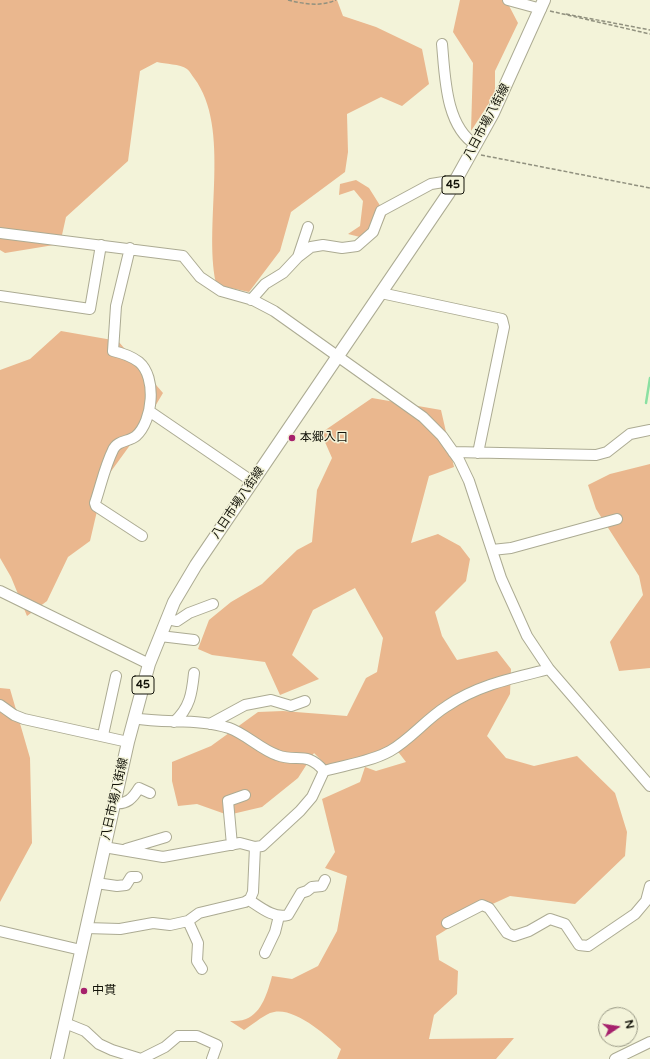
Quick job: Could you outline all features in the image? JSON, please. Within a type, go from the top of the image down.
[{"type":"main road","name":"八日市場八街線","points":[[57,1059],[134,718],[149,664],[167,619],[183,585],[381,294],[456,180],[511,76],[542,4]]},
{"type":"street","points":[[508,0],[542,4]]},
{"type":"street","points":[[442,44],[446,86],[452,114],[473,149]]},
{"type":"street","points":[[251,300],[265,284],[283,274],[298,257],[311,247],[323,246],[342,248],[357,246],[373,232],[381,211],[431,184],[456,180]]},
{"type":"street","points":[[298,257],[308,227]]},
{"type":"street","points":[[0,233],[130,248],[183,256],[200,277],[220,291],[251,300],[274,311],[422,417],[442,436],[459,460],[469,481],[513,607],[527,636],[549,670],[650,786]]},
{"type":"street","points":[[0,296],[90,309],[102,245]]},
{"type":"street","points":[[130,248],[116,306],[113,350],[127,355],[142,366],[148,379],[151,398],[149,411],[137,434],[113,448],[95,503],[96,506],[142,536]]},
{"type":"street","points":[[381,294],[502,319],[504,327],[478,453]]},
{"type":"street","points":[[149,411],[253,482]]},
{"type":"street","points":[[453,452],[596,455],[607,452],[630,434],[650,430]]},
{"type":"street","points":[[492,550],[511,548],[617,519]]},
{"type":"street","points":[[0,591],[149,664]]},
{"type":"street","points":[[167,619],[176,621],[189,613],[213,604]]},
{"type":"street","points":[[160,636],[194,640]]},
{"type":"street","points":[[104,847],[163,858],[240,843],[255,847],[268,842],[300,811],[312,797],[324,771],[379,756],[390,751],[407,740],[420,725],[467,694],[496,682],[549,670]]},
{"type":"street","points":[[174,722],[182,715],[188,706],[192,694],[194,673]]},
{"type":"street","points":[[103,735],[116,676]]},
{"type":"street","points":[[210,724],[245,705],[271,700],[291,706],[305,701]]},
{"type":"street","points":[[0,705],[14,715],[24,719],[103,735],[128,742]]},
{"type":"street","points":[[134,718],[210,724],[230,729],[278,756],[307,758],[316,762],[324,771]]},
{"type":"street","points":[[114,803],[126,802],[134,797],[139,788],[150,793]]},
{"type":"street","points":[[232,845],[228,801],[245,795]]},
{"type":"street","points":[[125,850],[166,838]]},
{"type":"street","points":[[248,900],[253,892],[255,847]]},
{"type":"street","points":[[96,883],[117,886],[126,885],[131,877],[137,877]]},
{"type":"street","points":[[86,928],[120,929],[153,923],[170,925],[188,921],[199,913],[248,900],[280,916],[288,915],[301,893],[307,891],[312,886],[322,886],[325,880]]},
{"type":"street","points":[[447,923],[482,905],[489,908],[507,933],[514,936],[529,931],[550,919],[564,924],[580,945],[588,946],[635,914],[646,901],[650,886]]},
{"type":"street","points":[[265,953],[275,932],[280,916]]},
{"type":"street","points":[[188,921],[198,943],[197,961],[202,968]]},
{"type":"street","points":[[0,931],[81,950]]},
{"type":"street","points":[[65,1023],[85,1031],[99,1044],[112,1050],[141,1059],[165,1048],[178,1036],[197,1036],[217,1045],[212,1059]]},
{"type":"street","points":[[615,1059],[650,1042]]},
{"type":"path","points":[[288,0],[309,5],[329,3],[336,0]]},
{"type":"path","points":[[542,4],[650,30]]},
{"type":"path","points":[[542,4],[650,34]]},
{"type":"path","points":[[473,149],[650,188]]},
{"type":"shaded area","points":[[0,0],[337,0],[343,16],[376,27],[422,49],[429,84],[402,106],[381,97],[347,114],[348,152],[345,172],[291,212],[280,251],[249,292],[226,287],[216,283],[212,233],[214,149],[212,123],[205,99],[194,78],[187,69],[172,64],[157,62],[140,71],[128,161],[66,217],[60,244],[5,253],[0,250]]},
{"type":"shaded area","points":[[460,0],[506,0],[518,23],[495,71],[495,94],[471,131],[473,63],[453,32]]},
{"type":"shaded area","points":[[356,180],[369,188],[386,215],[379,231],[360,237],[348,234],[360,226],[363,201],[354,190],[339,195],[340,184]]},
{"type":"shaded area","points":[[61,331],[118,341],[163,393],[141,430],[104,481],[90,541],[68,557],[47,601],[27,616],[11,577],[0,558],[0,370],[30,359]]},
{"type":"shaded area","points":[[372,398],[441,410],[454,467],[429,476],[411,543],[438,534],[460,546],[470,559],[466,581],[435,612],[442,636],[457,660],[497,651],[511,669],[510,694],[487,736],[506,758],[534,766],[577,756],[615,793],[627,832],[625,856],[575,904],[510,896],[475,912],[436,936],[439,960],[458,971],[457,994],[434,1015],[429,1039],[514,1038],[496,1059],[337,1059],[341,1049],[308,1022],[288,1013],[279,1011],[270,1013],[244,1030],[230,1021],[240,1021],[246,1019],[256,1012],[264,1001],[272,976],[292,979],[318,966],[337,931],[347,876],[325,868],[335,852],[322,799],[360,782],[365,767],[376,771],[406,762],[399,753],[374,753],[327,766],[314,753],[298,778],[262,807],[228,815],[197,804],[178,806],[172,781],[172,762],[211,746],[258,712],[283,711],[347,716],[366,678],[377,672],[383,638],[355,588],[313,610],[292,655],[319,679],[280,695],[265,662],[212,655],[198,649],[209,620],[231,602],[262,584],[297,550],[312,542],[317,490],[332,458],[321,433]]},
{"type":"shaded area","points":[[650,464],[650,668],[619,671],[610,642],[643,595],[639,576],[596,509],[588,485],[610,474]]},
{"type":"shaded area","points":[[0,688],[10,689],[30,758],[32,843],[0,902]]},
{"type":"waterway","points":[[646,403],[650,378]]},
{"type":"place","name":"本郷入口","points":[[292,438]]},
{"type":"place","name":"中貫","points":[[84,991]]}]
